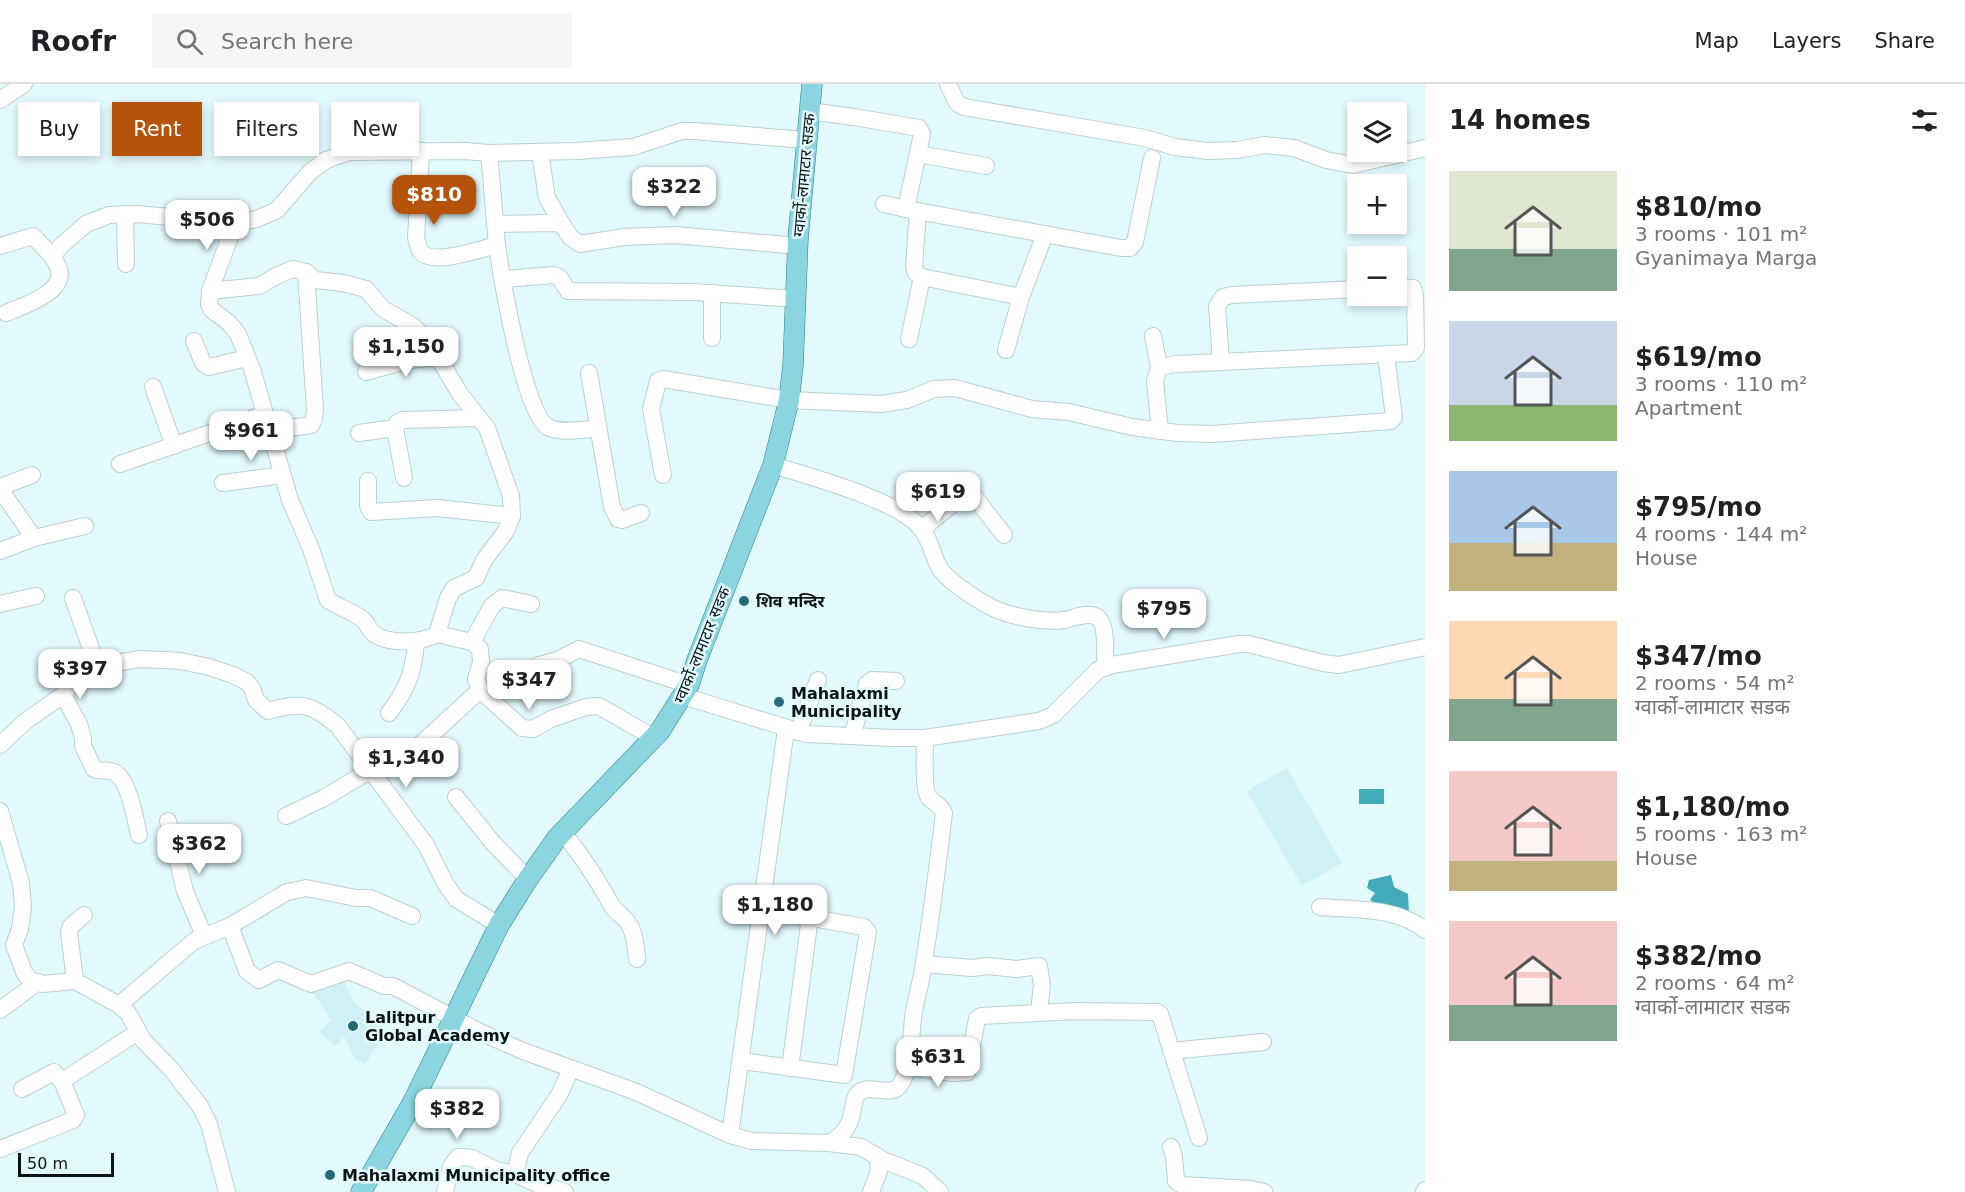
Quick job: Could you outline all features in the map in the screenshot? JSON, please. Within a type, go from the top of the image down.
[{"type":"main road","name":"ग्वार्को-लामाटार सडक","points":[[361,1192],[413,1102],[500,925],[528,879],[562,832],[654,738],[686,690],[773,465],[789,400],[793,365],[798,246],[812,84]]},
{"type":"street","points":[[0,100],[24,84]]},
{"type":"street","points":[[948,84],[957,103],[964,107],[1207,151],[1237,150],[1265,145],[1294,148],[1326,160],[1353,165],[1425,148]]},
{"type":"street","points":[[809,111],[919,128],[922,134],[912,210],[916,273],[1021,297]]},
{"type":"street","points":[[52,256],[63,243],[86,224],[110,215],[125,214],[235,223],[257,219],[277,210],[310,172],[336,155],[349,152],[465,151],[489,153],[633,147],[682,131],[806,140]]},
{"type":"street","points":[[421,151],[416,238],[420,251],[428,257],[443,258],[498,245]]},
{"type":"street","points":[[540,152],[547,198],[570,237],[580,244],[624,237],[675,235],[798,246]]},
{"type":"street","points":[[489,153],[498,245],[517,353],[531,402],[547,427],[558,430],[598,429]]},
{"type":"street","points":[[918,154],[986,166]]},
{"type":"street","points":[[884,204],[1130,248],[1135,242],[1152,158]]},
{"type":"street","points":[[125,214],[126,264]]},
{"type":"street","points":[[496,224],[554,222],[562,224]]},
{"type":"street","points":[[210,291],[259,286],[293,269],[306,272],[315,280],[343,283],[366,289],[383,309],[420,333],[439,357],[460,394],[487,428],[510,496],[512,516],[506,531],[484,560],[476,578],[454,588],[448,598],[437,634],[431,638],[409,642],[389,639],[374,633],[364,620],[328,600],[311,549],[290,500],[238,334],[229,323],[212,310],[209,304],[210,291],[235,223]]},
{"type":"street","points":[[1006,350],[1021,297],[1045,234]]},
{"type":"street","points":[[0,246],[33,236],[52,256],[60,271],[56,286],[35,301],[6,313]]},
{"type":"street","points":[[120,464],[174,446],[267,422],[311,425],[315,410],[306,272]]},
{"type":"street","points":[[504,279],[554,275],[560,278],[568,291],[574,292],[603,290],[795,298]]},
{"type":"street","points":[[909,339],[922,276]]},
{"type":"street","points":[[1159,368],[1176,364],[1412,353],[1416,348],[1415,296],[1413,288],[1407,288]]},
{"type":"street","points":[[1221,362],[1217,306],[1223,297],[1347,290]]},
{"type":"street","points":[[712,293],[712,338]]},
{"type":"street","points":[[1153,336],[1159,368],[1155,381],[1160,431]]},
{"type":"street","points":[[194,341],[203,363],[209,367],[247,358]]},
{"type":"street","points":[[663,475],[651,409],[658,381],[663,379],[789,400],[881,404],[907,400],[934,390],[955,388],[1032,409],[1069,412],[1132,427],[1212,434],[1391,421],[1394,417],[1386,355]]},
{"type":"street","points":[[366,372],[409,360],[439,357]]},
{"type":"street","points":[[589,373],[612,507],[618,519],[622,520],[640,513]]},
{"type":"street","points":[[153,387],[174,446]]},
{"type":"street","points":[[404,478],[395,428],[398,423],[403,420],[479,418]]},
{"type":"street","points":[[359,433],[395,428]]},
{"type":"street","points":[[773,465],[899,511],[922,529],[941,571],[990,607],[1041,621],[1092,615],[1099,618],[1103,625],[1105,668]]},
{"type":"street","points":[[32,475],[0,488],[34,538]]},
{"type":"street","points":[[223,483],[283,475]]},
{"type":"street","points":[[368,481],[368,506],[371,512],[437,508],[512,516]]},
{"type":"street","points":[[922,529],[962,496],[968,494],[973,495],[1004,535]]},
{"type":"street","points":[[0,551],[34,538],[85,526]]},
{"type":"street","points":[[0,604],[36,596]]},
{"type":"street","points":[[73,598],[96,663]]},
{"type":"street","points":[[471,642],[492,606],[502,598],[531,604]]},
{"type":"street","points":[[437,634],[471,642],[480,649],[481,662],[476,679],[480,690],[522,728],[533,729],[551,719],[586,707],[599,706],[654,738]]},
{"type":"street","points":[[389,712],[408,685],[415,657],[416,641]]},
{"type":"street","points":[[539,665],[558,660],[579,649],[807,734],[925,738],[1040,721],[1053,715],[1098,670],[1105,668],[1239,644],[1249,644],[1339,665],[1425,647]]},
{"type":"street","points":[[0,745],[26,721],[63,695],[81,669],[96,663],[139,659],[181,661],[233,675],[247,682],[256,700],[267,711],[288,704],[307,706],[321,712],[338,726],[426,845],[445,883],[456,899],[500,925]]},
{"type":"street","points":[[730,1136],[742,1061],[760,909],[792,730],[818,680]]},
{"type":"street","points":[[852,736],[867,684],[872,680],[896,681]]},
{"type":"street","points":[[421,744],[480,690]]},
{"type":"street","points":[[63,695],[79,724],[83,746],[93,769],[115,772],[121,779],[129,795],[139,835]]},
{"type":"street","points":[[829,1143],[844,1133],[849,1125],[855,1097],[859,1092],[894,1090],[909,1067],[914,1011],[924,964],[944,813],[940,805],[930,799],[926,790],[925,738]]},
{"type":"street","points":[[286,816],[322,799],[371,770]]},
{"type":"street","points":[[456,797],[528,879]]},
{"type":"street","points":[[0,811],[21,883],[23,907],[20,929],[14,945],[24,972],[30,980],[42,984],[75,981],[119,1005],[128,1013],[138,1032],[200,1106],[209,1124],[218,1152],[227,1192]]},
{"type":"street","points":[[168,821],[185,891],[204,936]]},
{"type":"street","points":[[562,832],[581,854],[614,909],[629,923],[636,946],[636,959]]},
{"type":"street","points":[[119,1005],[194,941],[230,926],[287,892],[306,888],[356,898],[369,898],[412,916]]},
{"type":"street","points":[[1320,907],[1388,914],[1407,919],[1425,930]]},
{"type":"street","points":[[742,1061],[842,1076],[845,1073],[868,932],[864,927],[760,909]]},
{"type":"street","points":[[75,981],[69,933],[71,926],[84,915]]},
{"type":"street","points":[[790,1068],[810,917]]},
{"type":"street","points":[[230,926],[247,971],[259,980],[278,970],[311,984],[349,971],[384,986],[393,986],[453,1019],[523,1051],[634,1091],[730,1136],[752,1141],[829,1143],[861,1147],[878,1157],[923,1176],[934,1187]]},
{"type":"street","points":[[924,964],[1016,969],[1039,966],[1042,985],[1039,1012]]},
{"type":"street","points":[[0,1010],[38,982]]},
{"type":"street","points":[[909,1067],[952,1073],[967,1072],[979,1017],[1039,1012],[1156,1012],[1160,1014],[1199,1138]]},
{"type":"street","points":[[62,1081],[138,1032]]},
{"type":"street","points":[[1171,1051],[1263,1042]]},
{"type":"street","points":[[515,1174],[520,1153],[559,1095],[571,1069]]},
{"type":"street","points":[[0,1149],[76,1118],[62,1081],[54,1072],[22,1089]]},
{"type":"street","points":[[1171,1147],[1176,1181],[1182,1185],[1251,1189],[1264,1192]]},
{"type":"street","points":[[446,1192],[451,1166],[458,1157],[472,1158],[496,1170],[515,1174],[543,1190],[550,1187],[565,1192]]},
{"type":"street","points":[[871,1192],[879,1171],[878,1157]]},
{"type":"shaded area","points":[[1287,768],[1342,863],[1302,886],[1247,791]]},
{"type":"shaded area","name":"Lalitpur Global Academy","points":[[343,980],[354,1002],[386,1031],[365,1064],[355,1059],[344,1037],[335,1046],[319,1032],[331,1020],[313,992]]},
{"type":"water","points":[[1359,789],[1384,789],[1384,804],[1359,804]]},
{"type":"water","points":[[1391,875],[1394,887],[1408,894],[1409,914],[1383,909],[1370,900],[1375,893],[1367,888],[1369,880]]},
{"type":"place","name":"शिव मन्दिर","points":[[744,601]]},
{"type":"place","name":"Mahalaxmi Municipality","points":[[779,702]]},
{"type":"place","name":"Lalitpur Global Academy","points":[[353,1026]]},
{"type":"place","name":"Mahalaxmi Municipality office","points":[[330,1175]]}]
